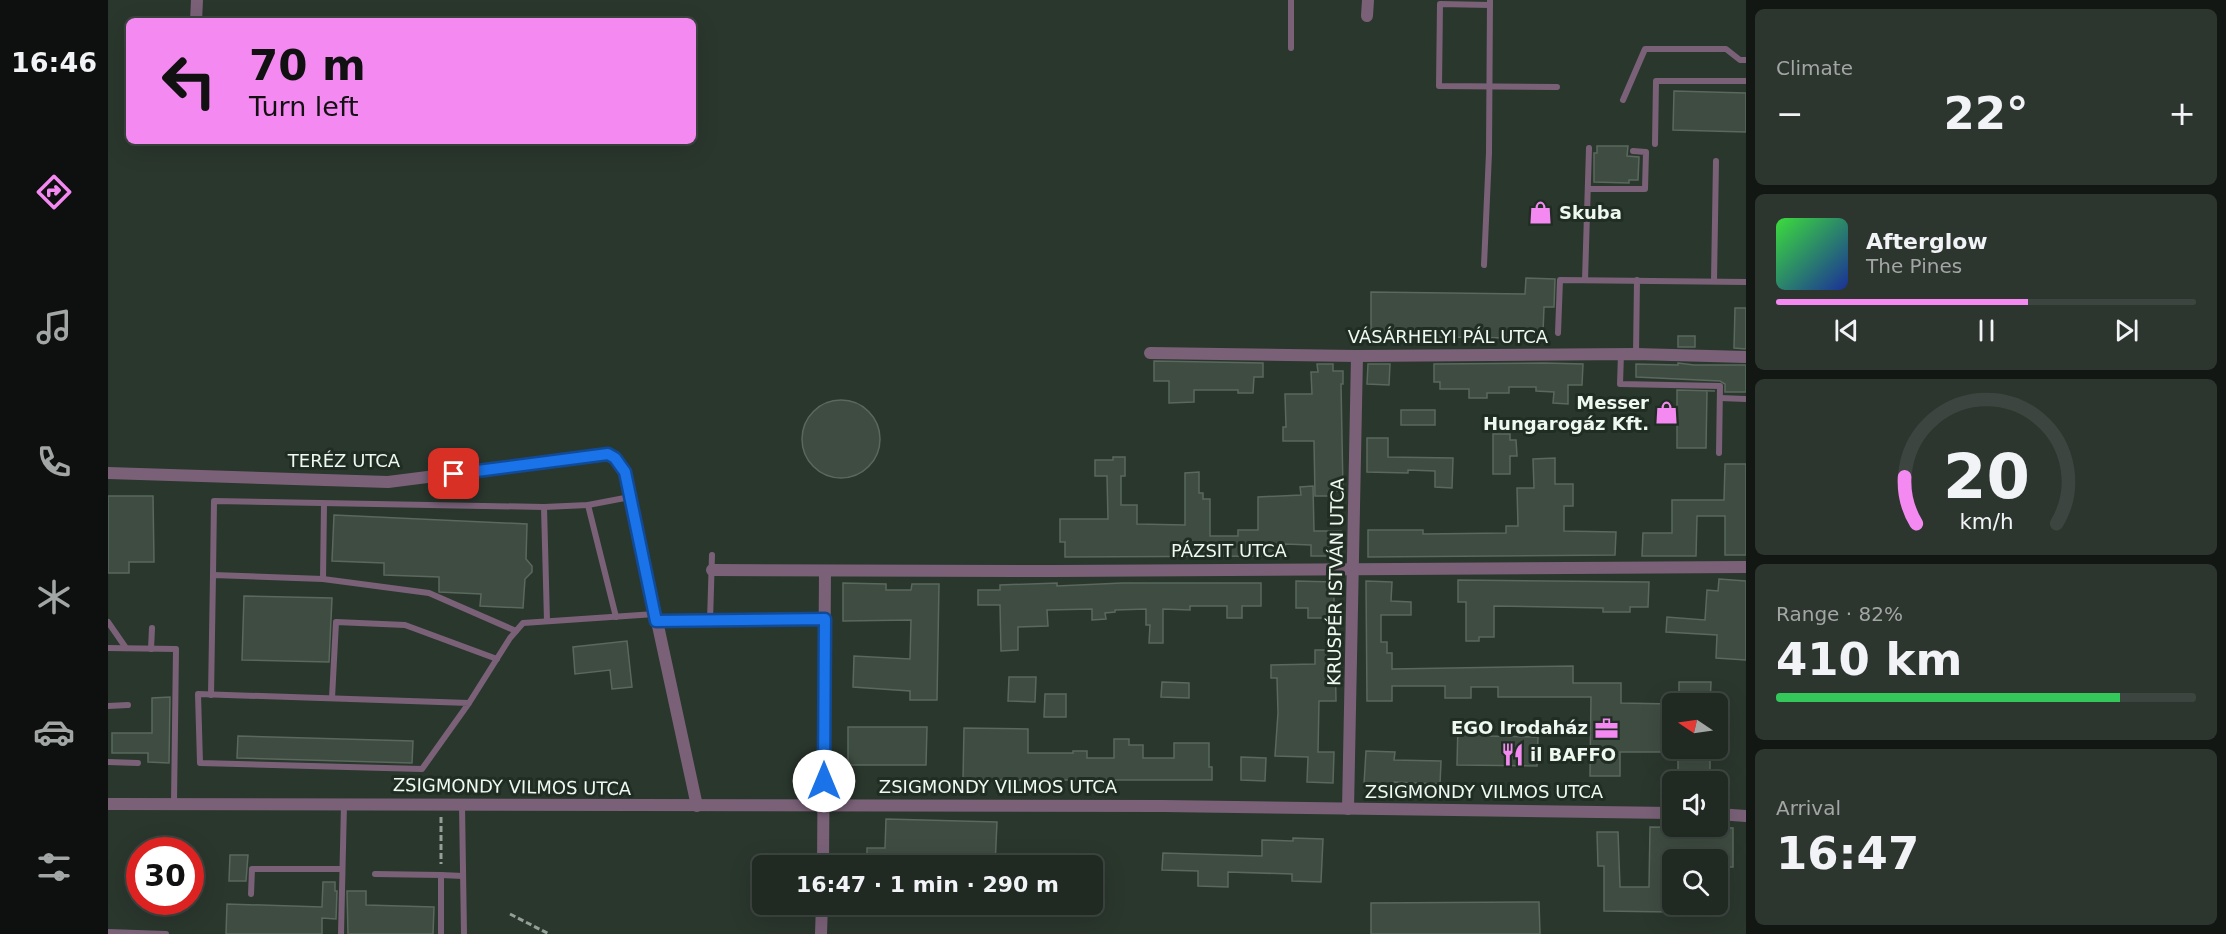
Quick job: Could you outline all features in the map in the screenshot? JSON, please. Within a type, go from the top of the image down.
[{"type":"street","points":[[196,0],[196,18]]},
{"type":"street","points":[[1367,16],[1368,0]]},
{"type":"street","name":"VÁSÁRHELYI PÁL UTCA","points":[[1150,353],[1357,356],[1636,354],[1746,357]]},
{"type":"street","name":"KRUSPÉR ISTVÁN UTCA","points":[[1348,809],[1357,356]]},
{"type":"street","name":"TERÉZ UTCA","points":[[108,473],[388,482],[608,454],[615,458],[625,472],[697,806]]},
{"type":"street","name":"PÁZSIT UTCA","points":[[712,570],[1746,567]]},
{"type":"street","points":[[823,855],[825,571]]},
{"type":"street","name":"ZSIGMONDY VILMOS UTCA","points":[[108,804],[344,803],[697,806],[824,804],[1662,813]]},
{"type":"street","points":[[1728,815],[1746,816]]},
{"type":"street","points":[[821,934],[822,915]]},
{"type":"lane","points":[[1291,48],[1292,0]]},
{"type":"lane","points":[[1484,265],[1489,153],[1490,87],[1490,2],[1440,4],[1439,86],[1490,87],[1557,87]]},
{"type":"lane","points":[[1623,100],[1645,49],[1726,49],[1740,60],[1746,60]]},
{"type":"lane","points":[[1655,144],[1656,81],[1746,81]]},
{"type":"lane","points":[[1585,280],[1589,148]]},
{"type":"lane","points":[[1588,189],[1645,189],[1646,152],[1633,151]]},
{"type":"lane","points":[[1714,282],[1716,161]]},
{"type":"lane","points":[[1558,333],[1560,280],[1746,282]]},
{"type":"lane","points":[[1636,354],[1637,280]]},
{"type":"lane","points":[[1621,354],[1620,384],[1720,386],[1719,453]]},
{"type":"lane","points":[[1720,398],[1746,399]]},
{"type":"lane","points":[[211,695],[214,501],[544,507],[588,505],[630,497]]},
{"type":"lane","points":[[323,579],[324,504]]},
{"type":"lane","points":[[588,505],[616,617]]},
{"type":"lane","points":[[544,507],[547,621]]},
{"type":"lane","points":[[710,621],[712,555]]},
{"type":"lane","points":[[213,575],[323,579],[429,593],[516,631]]},
{"type":"lane","points":[[469,703],[198,694],[200,763],[422,769],[469,703],[516,631],[523,623],[616,617],[710,621],[825,619]]},
{"type":"lane","points":[[108,622],[126,648]]},
{"type":"lane","points":[[332,698],[336,622],[405,626],[497,659]]},
{"type":"lane","points":[[151,649],[152,628]]},
{"type":"lane","points":[[108,648],[176,649],[174,803]]},
{"type":"lane","points":[[108,706],[128,705]]},
{"type":"lane","points":[[108,762],[138,763]]},
{"type":"lane","points":[[341,934],[344,803]]},
{"type":"lane","points":[[462,805],[464,934]]},
{"type":"lane","points":[[251,894],[252,870],[342,869]]},
{"type":"lane","points":[[375,874],[464,876]]},
{"type":"lane","points":[[441,875],[441,934]]},
{"type":"lane","points":[[108,932],[166,934]]},
{"type":"path","points":[[441,804],[441,875]]},
{"type":"path","points":[[510,914],[549,934]]},
{"type":"building","points":[[1674,91],[1746,93],[1746,132],[1673,130]]},
{"type":"building","points":[[1597,146],[1628,146],[1627,156],[1639,157],[1638,180],[1629,180],[1629,183],[1594,182],[1594,153],[1597,153]]},
{"type":"building","points":[[1526,278],[1555,279],[1554,307],[1544,307],[1543,332],[1514,331],[1514,338],[1371,336],[1371,292],[1525,294]]},
{"type":"building","points":[[1735,308],[1746,308],[1746,349],[1734,348]]},
{"type":"building","points":[[1678,336],[1695,336],[1695,347],[1678,347]]},
{"type":"building","points":[[1154,361],[1263,363],[1263,377],[1254,377],[1253,393],[1238,393],[1238,390],[1194,390],[1194,402],[1169,403],[1169,381],[1154,381]]},
{"type":"building","points":[[1678,363],[1746,365],[1746,392],[1725,392],[1725,384],[1720,381],[1636,377],[1636,364],[1678,365]]},
{"type":"building","points":[[1317,364],[1333,364],[1333,371],[1343,371],[1343,384],[1341,384],[1343,491],[1330,491],[1331,496],[1315,496],[1314,441],[1283,441],[1283,427],[1286,427],[1285,394],[1312,394],[1311,372],[1318,372]]},
{"type":"building","points":[[1368,364],[1390,364],[1389,385],[1367,384]]},
{"type":"building","points":[[1434,364],[1583,364],[1582,385],[1568,385],[1568,404],[1553,403],[1554,392],[1536,391],[1536,387],[1509,387],[1509,393],[1487,393],[1487,398],[1469,398],[1469,389],[1440,389],[1440,382],[1434,382]]},
{"type":"building","points":[[1677,390],[1715,391],[1707,391],[1706,448],[1677,448]]},
{"type":"building","points":[[833,400],[849,400],[863,406],[874,417],[880,431],[880,447],[874,461],[863,472],[849,478],[833,478],[819,472],[808,461],[802,447],[802,431],[808,417],[819,406]]},
{"type":"building","points":[[1401,410],[1435,410],[1435,425],[1401,425]]},
{"type":"building","points":[[1493,434],[1510,434],[1510,440],[1516,440],[1517,456],[1510,456],[1510,474],[1493,474]]},
{"type":"building","points":[[1367,438],[1388,438],[1388,457],[1453,458],[1452,488],[1435,487],[1435,471],[1367,472]]},
{"type":"building","points":[[1113,457],[1125,457],[1125,476],[1121,476],[1121,505],[1137,505],[1137,524],[1185,525],[1185,473],[1199,472],[1199,493],[1203,493],[1203,499],[1210,499],[1210,536],[1238,536],[1238,530],[1258,530],[1258,497],[1301,495],[1300,487],[1313,486],[1314,531],[1341,531],[1340,556],[1311,556],[1311,545],[1285,544],[1285,556],[1065,557],[1065,542],[1060,542],[1060,519],[1108,519],[1107,476],[1095,476],[1095,460],[1113,460]]},
{"type":"building","points":[[1555,458],[1555,484],[1573,484],[1573,506],[1564,506],[1564,531],[1616,532],[1615,555],[1368,557],[1368,530],[1423,530],[1423,534],[1506,533],[1506,526],[1518,526],[1517,488],[1534,488],[1533,459]]},
{"type":"building","points":[[1725,464],[1746,464],[1746,555],[1725,555],[1725,516],[1697,516],[1696,556],[1642,556],[1643,533],[1672,533],[1672,500],[1724,500]]},
{"type":"building","points":[[108,496],[153,496],[154,562],[129,562],[129,573],[108,573]]},
{"type":"building","points":[[334,515],[527,524],[526,559],[532,566],[532,572],[525,579],[523,608],[480,606],[481,594],[439,592],[439,577],[384,575],[384,563],[332,561]]},
{"type":"building","points":[[1719,579],[1746,581],[1746,660],[1716,658],[1717,635],[1666,632],[1667,617],[1705,620],[1707,590],[1718,591]]},
{"type":"building","points":[[1458,580],[1649,582],[1648,607],[1630,607],[1630,612],[1603,612],[1603,608],[1494,606],[1494,637],[1479,637],[1479,641],[1466,641],[1466,602],[1458,602]]},
{"type":"building","points":[[1296,581],[1334,582],[1334,608],[1326,608],[1326,618],[1308,618],[1308,608],[1296,608]]},
{"type":"building","points":[[1366,581],[1392,582],[1391,601],[1411,602],[1411,615],[1381,615],[1381,642],[1387,642],[1387,653],[1392,653],[1392,669],[1573,666],[1573,683],[1621,683],[1621,703],[1662,704],[1662,752],[1620,752],[1620,776],[1590,776],[1591,697],[1498,697],[1498,687],[1471,687],[1471,698],[1445,698],[1445,686],[1392,686],[1392,701],[1367,701]]},
{"type":"building","points":[[843,583],[886,584],[886,590],[911,590],[912,584],[939,584],[937,700],[910,700],[910,691],[853,687],[854,656],[910,659],[911,620],[843,621]]},
{"type":"building","points":[[1057,583],[1057,586],[1122,583],[1261,583],[1261,606],[1242,606],[1242,618],[1227,618],[1227,606],[1190,606],[1190,610],[1163,609],[1163,643],[1149,643],[1150,625],[1146,625],[1146,609],[1115,610],[1115,612],[1105,613],[1106,619],[1092,620],[1092,609],[1047,610],[1048,626],[1018,627],[1018,650],[1001,651],[1000,605],[978,605],[978,590],[1000,590],[1000,585]]},
{"type":"building","points":[[244,596],[332,598],[329,662],[242,660]]},
{"type":"building","points":[[627,641],[632,687],[612,689],[610,670],[575,674],[573,647]]},
{"type":"building","points":[[1315,650],[1335,650],[1336,701],[1319,701],[1318,752],[1334,752],[1333,783],[1307,782],[1308,757],[1275,756],[1278,713],[1277,678],[1271,678],[1271,665],[1315,664]]},
{"type":"building","points":[[1009,677],[1036,677],[1035,702],[1008,701]]},
{"type":"building","points":[[1162,682],[1189,683],[1189,698],[1161,697]]},
{"type":"building","points":[[1679,682],[1711,682],[1710,693],[1679,693]]},
{"type":"building","points":[[1045,694],[1066,694],[1066,717],[1044,717]]},
{"type":"building","points":[[170,697],[169,763],[148,762],[148,753],[112,753],[112,733],[152,733],[152,698]]},
{"type":"building","points":[[1458,723],[1486,723],[1486,736],[1538,737],[1537,766],[1457,765]]},
{"type":"building","points":[[848,727],[927,727],[926,765],[848,765]]},
{"type":"building","points":[[964,728],[1028,729],[1028,753],[1087,751],[1087,758],[1114,758],[1114,739],[1129,739],[1129,745],[1143,745],[1143,758],[1174,758],[1174,743],[1209,743],[1209,767],[1212,767],[1212,780],[963,780]]},
{"type":"building","points":[[238,736],[413,741],[412,763],[237,758]]},
{"type":"building","points":[[1366,751],[1395,752],[1394,760],[1441,761],[1440,784],[1394,782],[1394,785],[1364,784]]},
{"type":"building","points":[[1241,757],[1266,758],[1265,781],[1241,780]]},
{"type":"building","points":[[1678,759],[1710,759],[1710,771],[1678,771]]},
{"type":"building","points":[[886,819],[997,822],[996,855],[867,855],[867,848],[885,848]]},
{"type":"building","points":[[1650,827],[1662,827],[1662,837],[1728,837],[1728,828],[1733,828],[1733,867],[1728,867],[1728,849],[1662,849],[1662,912],[1604,911],[1604,866],[1598,866],[1597,832],[1618,832],[1620,887],[1649,887]]},
{"type":"building","points":[[1293,838],[1323,839],[1321,882],[1292,881],[1292,874],[1228,872],[1228,887],[1198,886],[1198,871],[1162,870],[1163,853],[1262,856],[1262,840],[1293,841]]},
{"type":"building","points":[[230,855],[248,855],[246,881],[229,881]]},
{"type":"building","points":[[323,882],[335,882],[335,891],[337,891],[336,919],[322,918],[322,934],[226,934],[227,904],[322,907]]},
{"type":"building","points":[[347,891],[366,891],[366,905],[434,907],[433,934],[348,934]]},
{"type":"building","points":[[1539,902],[1540,934],[1371,934],[1371,903]]},
{"type":"place","name":"Skuba","points":[[1541,213]]},
{"type":"place","name":"Messer Hungarogáz Kft.","points":[[1667,413]]},
{"type":"place","name":"EGO Irodaház","points":[[1606,728]]},
{"type":"place","name":"il BAFFO","points":[[1512,755]]},
{"type":"route","points":[[454,474],[608,454],[615,458],[625,472],[656,621],[825,619],[824,781]]}]
